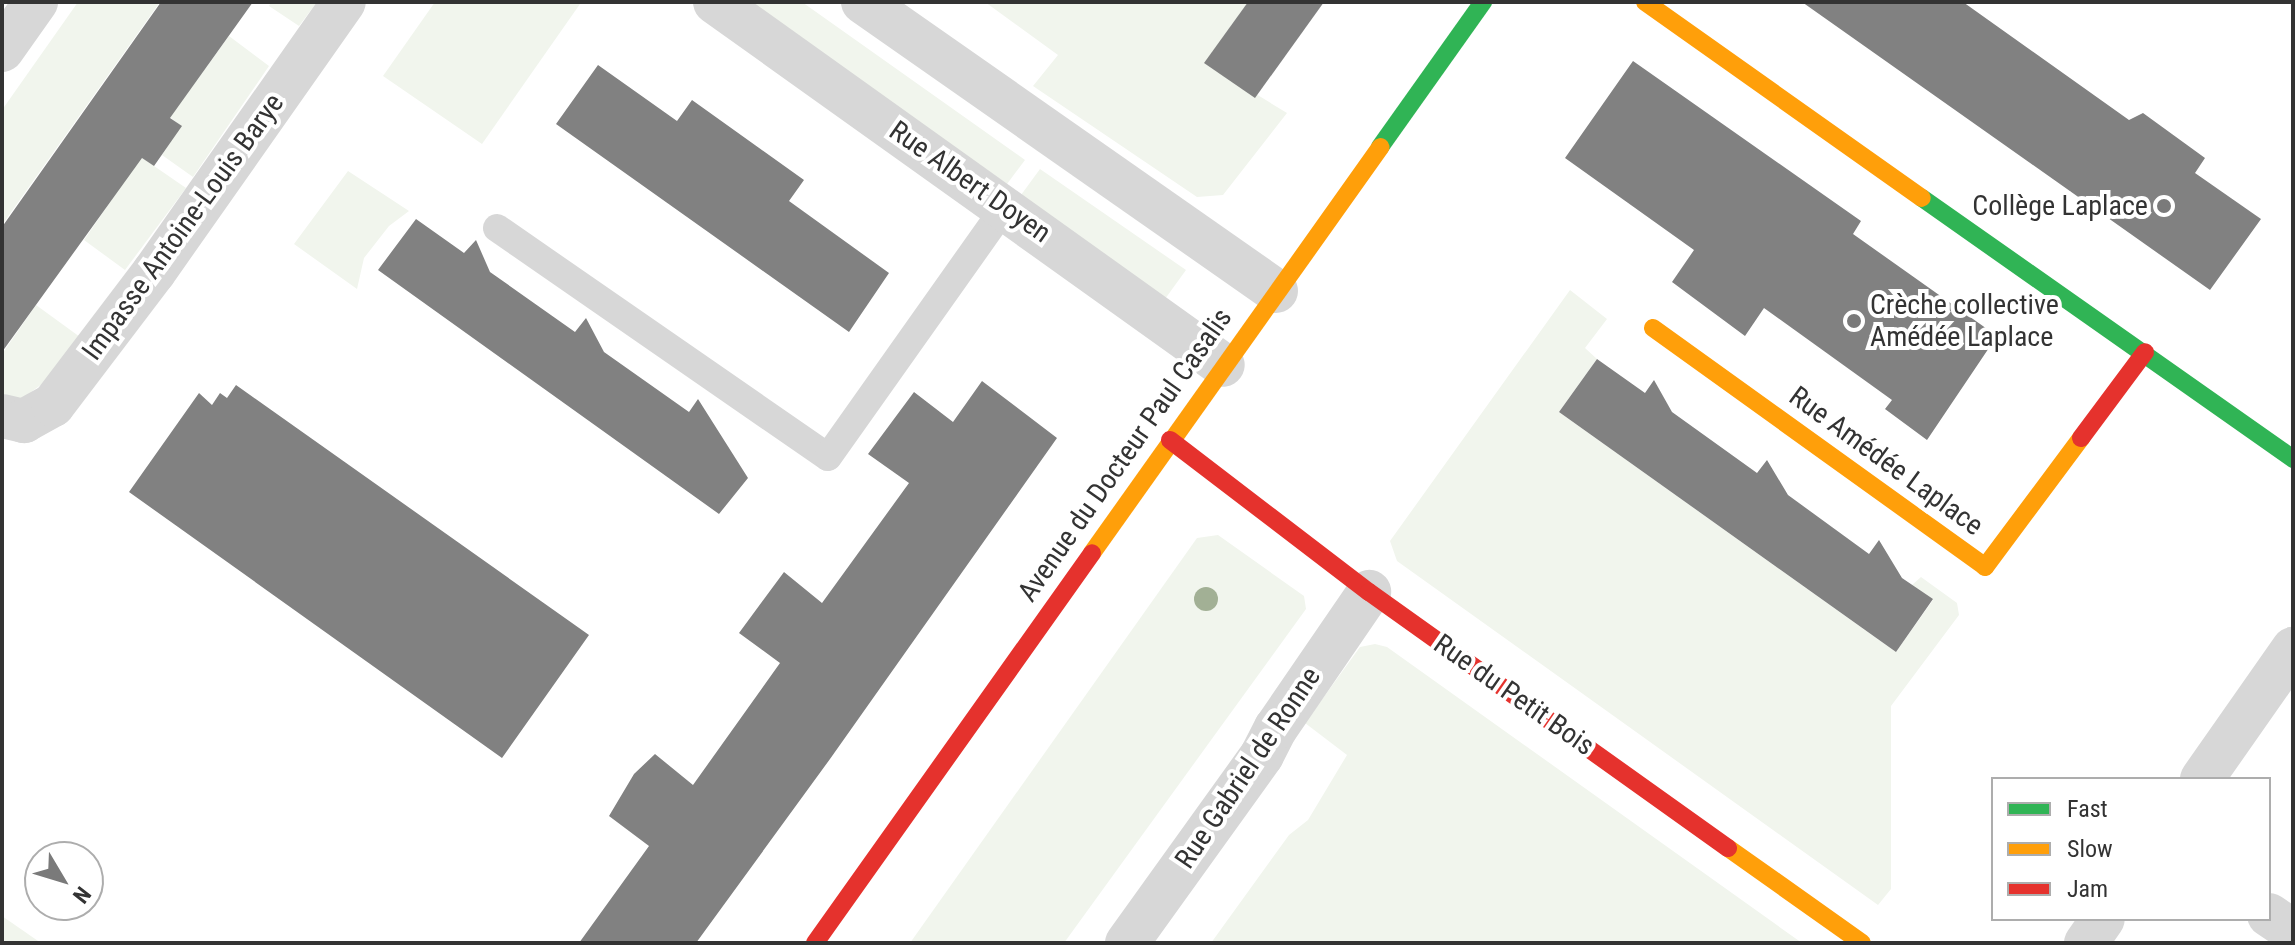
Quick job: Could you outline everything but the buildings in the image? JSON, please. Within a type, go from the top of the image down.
[{"type":"street","points":[[2,50],[36,2]]},
{"type":"street","name":"Impasse Antoine-Louis Barye","points":[[2,416],[24,421],[53,405],[154,272],[344,2]]},
{"type":"street","name":"Rue Albert Doyen","points":[[715,2],[1223,365]]},
{"type":"street","points":[[863,2],[1276,291]]},
{"type":"street","name":"Avenue du Docteur Paul Casalis","points":[[815,943],[1483,2]]},
{"type":"street","points":[[1645,2],[2293,459]]},
{"type":"street","name":"Rue Amédée Laplace","points":[[1653,328],[1985,567],[2145,352]]},
{"type":"street","name":"Rue du Petit Bois","points":[[1170,440],[1369,592],[1862,943]]},
{"type":"street","name":"Rue Gabriel de Ronne","points":[[1127,943],[1262,755],[1369,592]]},
{"type":"street","points":[[2203,777],[2293,649]]},
{"type":"street","points":[[2271,916],[2293,931]]},
{"type":"street","points":[[2086,943],[2102,921]]},
{"type":"lane","points":[[497,228],[828,457],[1005,207]]},
{"type":"shaded area","points":[[78,2],[160,2],[2,225],[2,110]]},
{"type":"shaded area","points":[[271,2],[317,2],[299,26],[269,6]]},
{"type":"shaded area","points":[[435,2],[580,4],[482,144],[383,76]]},
{"type":"shaded area","points":[[749,2],[802,2],[1025,160],[1007,184]]},
{"type":"shaded area","points":[[985,2],[1248,2],[1205,63],[1287,113],[1223,195],[1197,197],[1033,86],[1058,55]]},
{"type":"shaded area","points":[[229,36],[269,66],[193,177],[162,155],[181,126],[170,117]]},
{"type":"shaded area","points":[[141,157],[186,188],[125,270],[84,240]]},
{"type":"shaded area","points":[[1040,169],[1186,270],[1165,299],[1021,195]]},
{"type":"shaded area","points":[[348,171],[409,211],[389,226],[364,258],[357,289],[294,244]]},
{"type":"shaded area","points":[[1570,290],[1607,319],[1585,348],[1597,359],[1559,412],[1896,652],[1933,600],[1912,585],[1921,577],[1957,603],[1959,615],[1891,706],[1891,889],[1878,905],[1397,561],[1390,541]]},
{"type":"shaded area","points":[[36,305],[80,337],[50,378],[19,401],[2,396],[2,354]]},
{"type":"shaded area","points":[[1218,535],[1304,596],[1306,609],[1064,943],[910,943],[1197,538]]},
{"type":"shaded area","points":[[1375,644],[1387,647],[1802,943],[1211,943],[1289,835],[1308,820],[1347,755],[1305,723],[1360,647]]},
{"type":"shaded area","points":[[2,916],[41,943],[2,943]]},
{"type":"traffic: fast","points":[[1380,147],[1483,2]]},
{"type":"traffic: fast","points":[[1922,198],[2293,459]]},
{"type":"traffic: slow","points":[[1645,2],[1922,198]]},
{"type":"traffic: slow","points":[[1092,553],[1380,147]]},
{"type":"traffic: slow","points":[[1653,328],[1985,567],[2081,438]]},
{"type":"traffic: slow","points":[[1728,848],[1862,943]]},
{"type":"traffic: jam","points":[[2081,438],[2145,352]]},
{"type":"traffic: jam","points":[[1170,440],[1369,592],[1728,848]]},
{"type":"traffic: jam","points":[[815,943],[1092,553]]},
{"type":"place","name":"Collège Laplace","points":[[2164,206]]},
{"type":"place","name":"Crèche collective Amédée Laplace","points":[[1854,321]]}]
